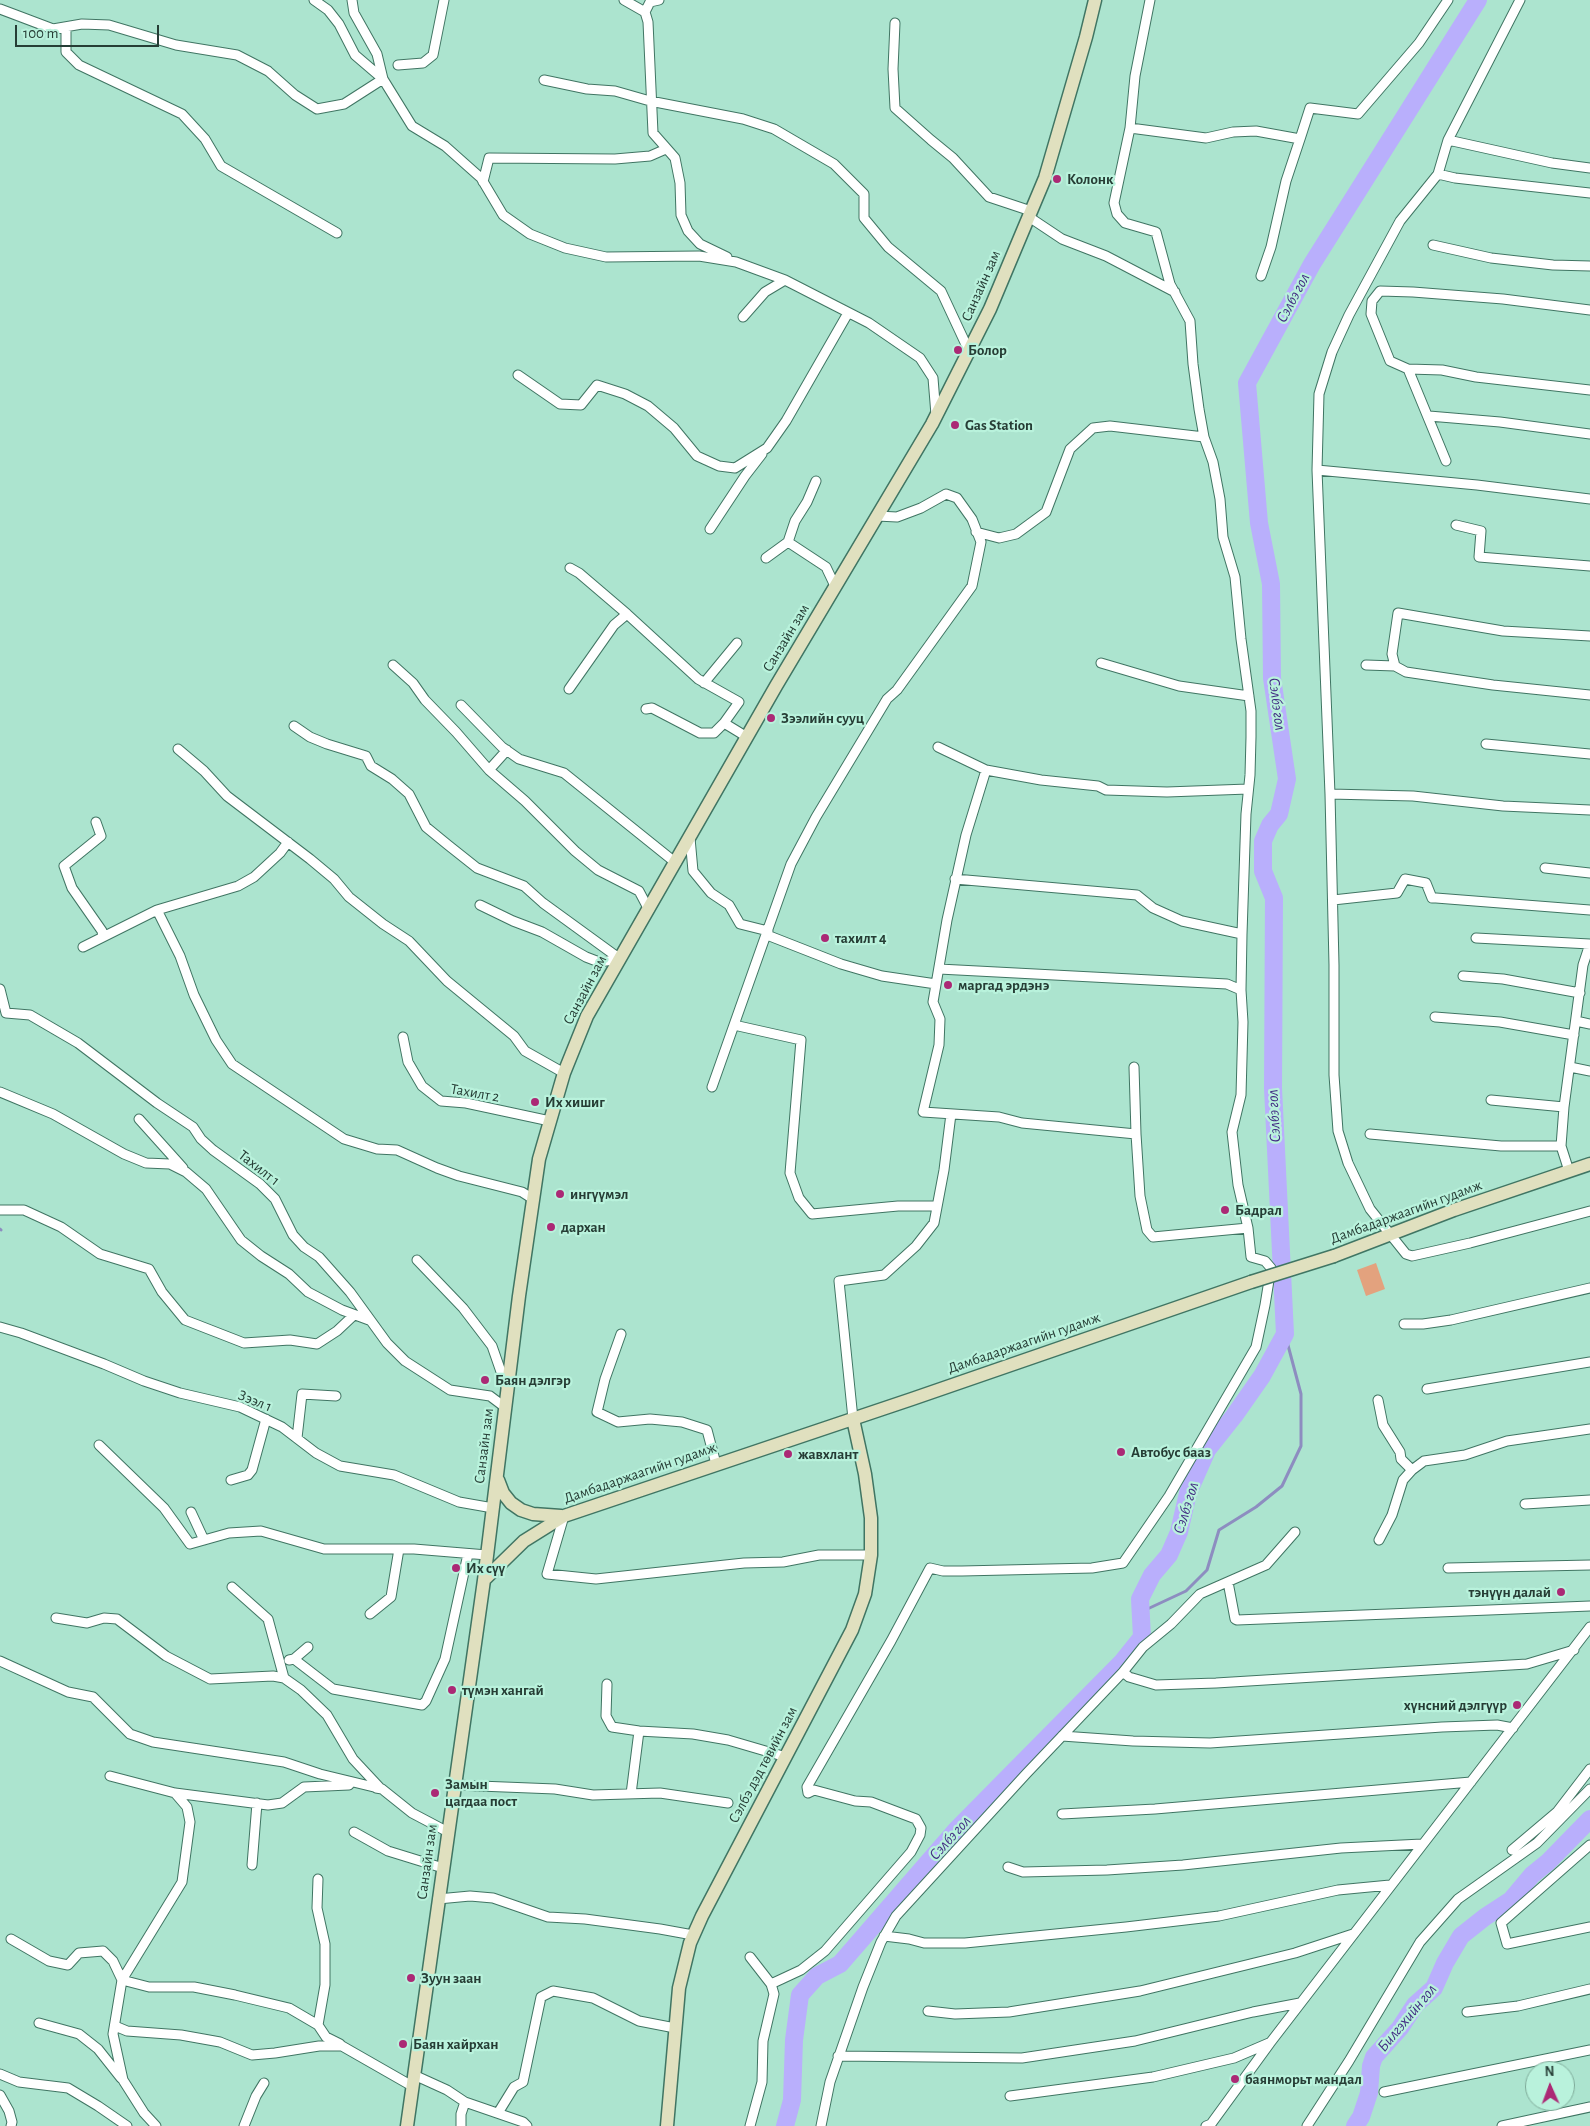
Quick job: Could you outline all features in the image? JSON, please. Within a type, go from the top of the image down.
[{"type":"main road","name":"Санзайн зам","points":[[407,2126],[484,1580],[519,1296],[533,1199],[540,1159],[564,1073],[587,1016],[747,737],[936,416],[990,309],[1045,178],[1095,0]]},
{"type":"main road","name":"Дамбадаржаагийн гудамж","points":[[484,1580],[524,1541],[564,1516],[1251,1282],[1334,1256],[1389,1234],[1590,1164]]},
{"type":"main road","name":"Сэлбэ дэд төвийн зам","points":[[667,2126],[682,1969],[693,1935],[852,1630],[865,1594],[872,1555],[868,1495],[853,1419]]},
{"type":"main road","points":[[497,1478],[503,1493],[511,1503],[521,1510],[546,1516],[564,1516]]},
{"type":"street","points":[[314,0],[328,10],[340,24],[355,55],[383,79],[412,126],[445,146],[484,182],[503,216],[530,234],[565,248],[606,257],[699,256],[736,262]]},
{"type":"street","points":[[352,0],[354,13],[377,54],[383,79]]},
{"type":"street","points":[[398,65],[428,62],[433,55],[444,0]]},
{"type":"street","points":[[624,0],[644,12],[648,22],[650,101],[653,134],[675,158],[680,183],[681,215],[688,231],[700,244],[736,262],[785,280],[869,324],[920,358],[933,378],[936,416]]},
{"type":"street","points":[[644,12],[650,2],[659,0]]},
{"type":"street","points":[[771,1984],[801,1970],[825,1951],[911,1852],[920,1835],[920,1828],[916,1819],[871,1802],[855,1801],[814,1790],[808,1793],[807,1787],[896,1633],[930,1568],[962,1572],[1092,1568],[1123,1563],[1169,1496],[1256,1348],[1271,1268],[1265,1261],[1251,1257],[1248,1228],[1238,1185],[1232,1132],[1241,1095],[1243,1022],[1241,990],[1242,934],[1252,737],[1235,576],[1223,538],[1214,462],[1204,437],[1193,364],[1190,321],[1170,284],[1156,232],[1126,223],[1117,214],[1114,203],[1130,128],[1135,76],[1150,0]]},
{"type":"street","points":[[1261,276],[1271,247],[1286,181],[1310,108],[1358,114],[1419,43],[1448,0]]},
{"type":"street","points":[[1520,0],[1448,140],[1438,174],[1400,221],[1349,315],[1332,352],[1319,394],[1317,470],[1330,794],[1334,1075],[1338,1131],[1348,1163],[1370,1209],[1406,1254],[1412,1256],[1470,1243],[1590,1211]]},
{"type":"street","points":[[0,9],[53,30],[82,24],[109,25],[176,45],[237,55],[268,71],[295,95],[317,109],[344,104],[383,79]]},
{"type":"street","points":[[895,23],[893,69],[895,108],[930,140],[954,158],[989,197],[1030,214],[1062,239],[1106,256],[1175,292]]},
{"type":"street","points":[[66,27],[66,52],[78,65],[182,114],[205,140],[221,166],[337,233]]},
{"type":"street","points":[[544,80],[615,91],[650,101],[743,119],[774,129],[834,164],[864,194],[864,218],[888,247],[941,291],[969,350]]},
{"type":"street","points":[[1130,128],[1206,138],[1233,132],[1256,131],[1300,139]]},
{"type":"street","points":[[1448,140],[1552,163],[1590,168]]},
{"type":"street","points":[[484,182],[489,158],[615,159],[650,156],[666,149]]},
{"type":"street","points":[[1438,174],[1455,178],[1590,193]]},
{"type":"street","points":[[1432,245],[1491,258],[1553,266],[1590,266]]},
{"type":"street","points":[[743,317],[765,292],[785,280]]},
{"type":"street","points":[[1590,310],[1503,299],[1380,291],[1372,301],[1371,314],[1390,361],[1408,369],[1442,370],[1476,377],[1590,390]]},
{"type":"street","points":[[710,529],[745,476],[786,421],[848,313]]},
{"type":"street","points":[[1408,369],[1446,461]]},
{"type":"street","points":[[518,375],[560,404],[580,405],[597,385],[625,394],[648,406],[674,428],[697,456],[719,466],[735,468],[767,448]]},
{"type":"street","points":[[1429,416],[1500,422],[1590,434]]},
{"type":"street","points":[[976,532],[999,538],[1016,534],[1046,512],[1070,449],[1093,428],[1110,426],[1204,437]]},
{"type":"street","points":[[1317,470],[1468,484],[1590,499]]},
{"type":"street","points":[[766,558],[788,542],[795,521],[807,502],[816,481]]},
{"type":"street","points":[[712,1087],[791,864],[816,817],[887,699],[897,690],[972,586],[981,542],[972,520],[957,498],[946,494],[921,508],[898,517],[877,516]]},
{"type":"street","points":[[1456,525],[1481,531],[1479,557],[1590,566]]},
{"type":"street","points":[[788,542],[826,567],[835,586]]},
{"type":"street","points":[[570,568],[580,573],[704,683],[739,702],[724,723],[714,733],[700,733],[652,708],[646,709]]},
{"type":"street","points":[[1395,666],[1392,654],[1398,613],[1503,631],[1590,636]]},
{"type":"street","points":[[569,689],[614,625],[627,614]]},
{"type":"street","points":[[704,683],[737,643]]},
{"type":"street","points":[[1101,663],[1179,686],[1249,696]]},
{"type":"street","points":[[393,665],[413,683],[425,700],[489,770],[575,851],[598,870],[639,891],[649,910]]},
{"type":"street","points":[[1366,665],[1395,666],[1406,672],[1493,685],[1590,695]]},
{"type":"street","points":[[461,705],[507,750],[519,759],[564,773],[676,863]]},
{"type":"street","points":[[724,723],[747,737]]},
{"type":"street","points":[[294,726],[310,738],[366,756],[371,766],[392,779],[409,794],[426,827],[448,845],[477,868],[524,886],[543,903],[620,959]]},
{"type":"street","points":[[1486,744],[1590,754]]},
{"type":"street","points":[[938,747],[986,770],[1041,780],[1098,786],[1106,790],[1167,792],[1248,789]]},
{"type":"street","points":[[178,749],[204,771],[227,796],[328,874],[362,907],[409,941],[447,981],[514,1036],[525,1051],[564,1073]]},
{"type":"street","points":[[489,770],[507,750]]},
{"type":"street","points":[[986,770],[955,879],[933,1002],[940,1019],[939,1045],[924,1112],[999,1116],[1022,1123],[1136,1134]]},
{"type":"street","points":[[1330,794],[1405,795],[1503,806],[1590,810]]},
{"type":"street","points":[[96,822],[101,836],[64,866],[72,888],[102,931],[103,937]]},
{"type":"street","points":[[690,837],[693,871],[711,893],[729,905],[740,924],[767,933],[841,964],[882,976],[936,984]]},
{"type":"street","points":[[83,947],[157,910],[238,886],[254,877],[280,853],[288,842]]},
{"type":"street","points":[[1546,868],[1590,872]]},
{"type":"street","points":[[955,879],[1137,895],[1153,908],[1182,921],[1242,934]]},
{"type":"street","points":[[1332,900],[1397,893],[1405,879],[1426,883],[1432,898],[1590,910]]},
{"type":"street","points":[[480,905],[542,932],[586,957],[599,962],[620,959]]},
{"type":"street","points":[[157,910],[180,956],[194,995],[216,1040],[232,1064],[344,1139],[377,1149],[397,1150],[459,1176],[522,1192],[533,1199]]},
{"type":"street","points":[[1476,938],[1590,944],[1586,981],[1580,993],[1564,1107],[1561,1146],[1569,1172]]},
{"type":"street","points":[[939,969],[1227,984],[1241,990]]},
{"type":"street","points":[[1463,976],[1502,979],[1580,993]]},
{"type":"street","name":"Тахилт 1","points":[[0,989],[6,1013],[30,1015],[78,1043],[157,1103],[193,1127],[201,1139],[213,1150],[260,1184],[275,1199],[293,1235],[318,1257],[350,1292],[387,1343],[405,1360],[450,1390],[490,1396],[506,1408]]},
{"type":"street","points":[[1435,1017],[1500,1022],[1574,1035]]},
{"type":"street","points":[[1576,1021],[1590,1024]]},
{"type":"street","points":[[734,1025],[801,1040],[790,1173],[799,1198],[812,1214],[898,1206],[937,1206]]},
{"type":"street","name":"Тахилт 2","points":[[403,1037],[408,1062],[422,1086],[442,1101],[466,1103],[550,1121]]},
{"type":"street","points":[[1134,1066],[1140,1196],[1147,1230],[1153,1237],[1248,1228]]},
{"type":"street","points":[[1570,1067],[1590,1071]]},
{"type":"street","points":[[0,1092],[53,1114],[124,1154],[146,1163],[170,1164],[186,1172]]},
{"type":"street","points":[[1491,1100],[1564,1107]]},
{"type":"street","points":[[853,1419],[839,1281],[884,1275],[916,1246],[934,1223],[944,1170],[951,1114]]},
{"type":"street","points":[[139,1119],[186,1172],[206,1189],[241,1240],[289,1274],[308,1292],[342,1310],[370,1320]]},
{"type":"street","points":[[1370,1134],[1501,1146],[1561,1146]]},
{"type":"street","points":[[0,1210],[24,1210],[61,1227],[100,1254],[149,1269],[162,1292],[185,1320],[244,1343],[290,1340],[317,1344],[337,1331],[354,1314]]},
{"type":"street","points":[[418,1260],[462,1308],[492,1346],[508,1391]]},
{"type":"street","points":[[1404,1324],[1423,1324],[1452,1320],[1590,1288]]},
{"type":"street","name":"Зээл 1","points":[[0,1327],[104,1364],[144,1381],[180,1393],[240,1407],[282,1427],[316,1453],[340,1466],[394,1476],[459,1502],[493,1508]]},
{"type":"street","points":[[622,1334],[606,1379],[597,1412],[618,1422],[650,1419],[682,1422],[707,1430],[716,1464]]},
{"type":"street","points":[[1427,1388],[1590,1362]]},
{"type":"street","points":[[297,1438],[302,1394],[336,1396]]},
{"type":"street","points":[[1378,1400],[1383,1425],[1400,1452],[1401,1458],[1412,1470]]},
{"type":"street","points":[[232,1480],[248,1476],[252,1470],[266,1419]]},
{"type":"street","points":[[1379,1540],[1392,1515],[1403,1480],[1424,1461],[1465,1454],[1507,1441],[1590,1429]]},
{"type":"street","points":[[99,1445],[164,1508],[190,1544],[229,1533],[261,1531],[324,1549],[399,1549],[487,1555]]},
{"type":"street","points":[[1525,1504],[1590,1500]]},
{"type":"street","points":[[191,1512],[204,1540]]},
{"type":"street","points":[[564,1516],[546,1574],[596,1579],[744,1563],[783,1562],[819,1554],[872,1555]]},
{"type":"street","points":[[821,2126],[830,2082],[838,2056],[868,1974],[884,1936],[896,1916],[927,1880],[1124,1672],[1143,1647],[1172,1624],[1200,1594],[1266,1565],[1295,1532]]},
{"type":"street","points":[[370,1614],[391,1597],[399,1549]]},
{"type":"street","points":[[294,1659],[333,1689],[422,1705],[446,1659],[468,1554]]},
{"type":"street","points":[[1448,1568],[1590,1565]]},
{"type":"street","points":[[1228,1582],[1235,1619],[1238,1620],[1590,1606]]},
{"type":"street","points":[[232,1587],[268,1619],[284,1678]]},
{"type":"street","points":[[56,1618],[87,1623],[104,1618],[117,1619],[166,1656],[210,1678],[274,1676],[284,1678],[301,1690],[328,1715],[353,1759],[382,1789],[412,1813],[448,1832]]},
{"type":"street","points":[[1206,2126],[1211,2124],[1270,2042],[1590,1627]]},
{"type":"street","points":[[281,1662],[294,1659],[308,1647]]},
{"type":"street","points":[[1124,1672],[1129,1677],[1156,1685],[1216,1683],[1527,1664],[1574,1650]]},
{"type":"street","points":[[0,1661],[68,1692],[93,1697],[130,1734],[153,1742],[284,1762],[320,1774],[382,1789]]},
{"type":"street","points":[[607,1684],[606,1716],[612,1727],[639,1731],[693,1734],[728,1740],[786,1757]]},
{"type":"street","points":[[1062,1736],[1133,1741],[1210,1743],[1442,1727],[1497,1725],[1513,1728]]},
{"type":"street","points":[[631,1794],[639,1731]]},
{"type":"street","points":[[1512,1850],[1557,1812],[1590,1769]]},
{"type":"street","points":[[110,1776],[175,1793],[268,1805],[282,1803],[304,1787],[364,1785],[382,1789]]},
{"type":"street","points":[[1062,1814],[1155,1809],[1471,1782]]},
{"type":"street","points":[[454,1785],[555,1788],[593,1794],[660,1793],[728,1803]]},
{"type":"street","points":[[1307,2126],[1349,2061],[1420,1942],[1458,1899],[1537,1843],[1590,1789]]},
{"type":"street","points":[[123,2080],[114,2034],[122,1980],[182,1882],[190,1822],[187,1808],[175,1793]]},
{"type":"street","points":[[252,1865],[257,1803]]},
{"type":"street","points":[[354,1832],[388,1852],[442,1868]]},
{"type":"street","points":[[1008,1867],[1023,1872],[1107,1870],[1183,1865],[1341,1848],[1422,1844]]},
{"type":"street","points":[[1590,1845],[1501,1923],[1507,1944],[1590,1926]]},
{"type":"street","points":[[318,1880],[317,1908],[325,1944],[325,1984],[318,2025]]},
{"type":"street","points":[[884,1936],[924,1943],[965,1943],[1126,1927],[1219,1916],[1338,1890],[1390,1885]]},
{"type":"street","points":[[438,1899],[470,1896],[493,1898],[548,1917],[585,1919],[693,1935]]},
{"type":"street","points":[[928,2011],[955,2014],[1009,2012],[1140,1991],[1295,1952],[1353,1934]]},
{"type":"street","points":[[11,1939],[49,1961],[68,1964],[78,1953],[103,1951],[113,1961],[122,1980]]},
{"type":"street","points":[[750,1957],[773,1989],[773,2000],[763,2041],[762,2082],[750,2126]]},
{"type":"street","points":[[122,1980],[149,1987],[194,1987],[289,2008],[318,2025],[326,2037],[342,2046],[413,2081],[447,2090],[465,2102],[523,2122],[527,2126]]},
{"type":"street","points":[[1467,2012],[1518,2006],[1590,1990]]},
{"type":"street","points":[[498,2113],[514,2086],[523,2082],[541,1997],[553,1991],[593,1998],[639,2021],[675,2028]]},
{"type":"street","points":[[838,2056],[1022,2058],[1135,2041],[1253,2012],[1300,2003]]},
{"type":"street","points":[[39,2023],[79,2034],[98,2049],[123,2080],[144,2113],[156,2126]]},
{"type":"street","points":[[115,2026],[127,2031],[182,2035],[220,2042],[252,2055],[319,2046],[342,2046]]},
{"type":"street","points":[[1010,2096],[1153,2076],[1234,2058],[1270,2042]]},
{"type":"street","points":[[1384,2092],[1590,2050]]},
{"type":"street","points":[[0,2074],[19,2082],[68,2088],[125,2125]]},
{"type":"street","points":[[244,2126],[256,2096],[264,2083]]},
{"type":"street","points":[[0,2095],[9,2111],[12,2122],[11,2126]]},
{"type":"street","points":[[461,2126],[465,2102]]},
{"type":"street","points":[[1502,2126],[1590,2107]]},
{"type":"shaded area","points":[[1376,1263],[1385,1289],[1366,1296],[1357,1270]]},
{"type":"waterway","name":"Сэлбэ гол","points":[[785,2126],[792,2100],[794,2040],[800,1995],[817,1976],[840,1964],[958,1828],[1122,1662],[1142,1637],[1140,1599],[1152,1575],[1169,1555],[1179,1532],[1188,1493],[1207,1450],[1262,1376],[1285,1334],[1273,1088],[1274,898],[1263,871],[1263,841],[1270,825],[1279,814],[1287,779],[1272,678],[1271,584],[1259,523],[1247,383],[1312,264],[1478,0]]},
{"type":"waterway","points":[[1141,1612],[1186,1591],[1207,1570],[1219,1530],[1256,1507],[1282,1486],[1301,1446],[1301,1394],[1285,1334]]},
{"type":"waterway","name":"Билгэхийн гол","points":[[1355,2126],[1361,2117],[1369,2093],[1371,2066],[1374,2057],[1400,2028],[1415,2005],[1434,1988],[1445,1963],[1461,1936],[1511,1900],[1532,1875],[1548,1862],[1590,1819]]},
{"type":"place","name":"Колонк","points":[[1057,179]]},
{"type":"place","name":"Болор","points":[[958,350]]},
{"type":"place","name":"Gas Station","points":[[955,425]]},
{"type":"place","name":"Зээлийн сууц","points":[[771,718]]},
{"type":"place","name":"тахилт 4","points":[[825,938]]},
{"type":"place","name":"маргад эрдэнэ","points":[[948,985]]},
{"type":"place","name":"Их хишиг","points":[[535,1102]]},
{"type":"place","name":"ингүүмэл","points":[[560,1194]]},
{"type":"place","name":"Бадрал","points":[[1225,1210]]},
{"type":"place","name":"дархан","points":[[551,1227]]},
{"type":"place","name":"Баян дэлгэр","points":[[485,1380]]},
{"type":"place","name":"Автобус бааз","points":[[1121,1452]]},
{"type":"place","name":"жавхлант","points":[[788,1454]]},
{"type":"place","name":"Их сүү","points":[[456,1568]]},
{"type":"place","name":"тэнүүн далай","points":[[1561,1592]]},
{"type":"place","name":"түмэн хангай","points":[[452,1690]]},
{"type":"place","name":"хүнсний дэлгүүр","points":[[1517,1705]]},
{"type":"place","name":"Замын цагдаа пост","points":[[435,1793]]},
{"type":"place","name":"Зуун заан","points":[[411,1978]]},
{"type":"place","name":"Баян хайрхан","points":[[403,2044]]},
{"type":"place","name":"баянморьт мандал","points":[[1235,2079]]}]
